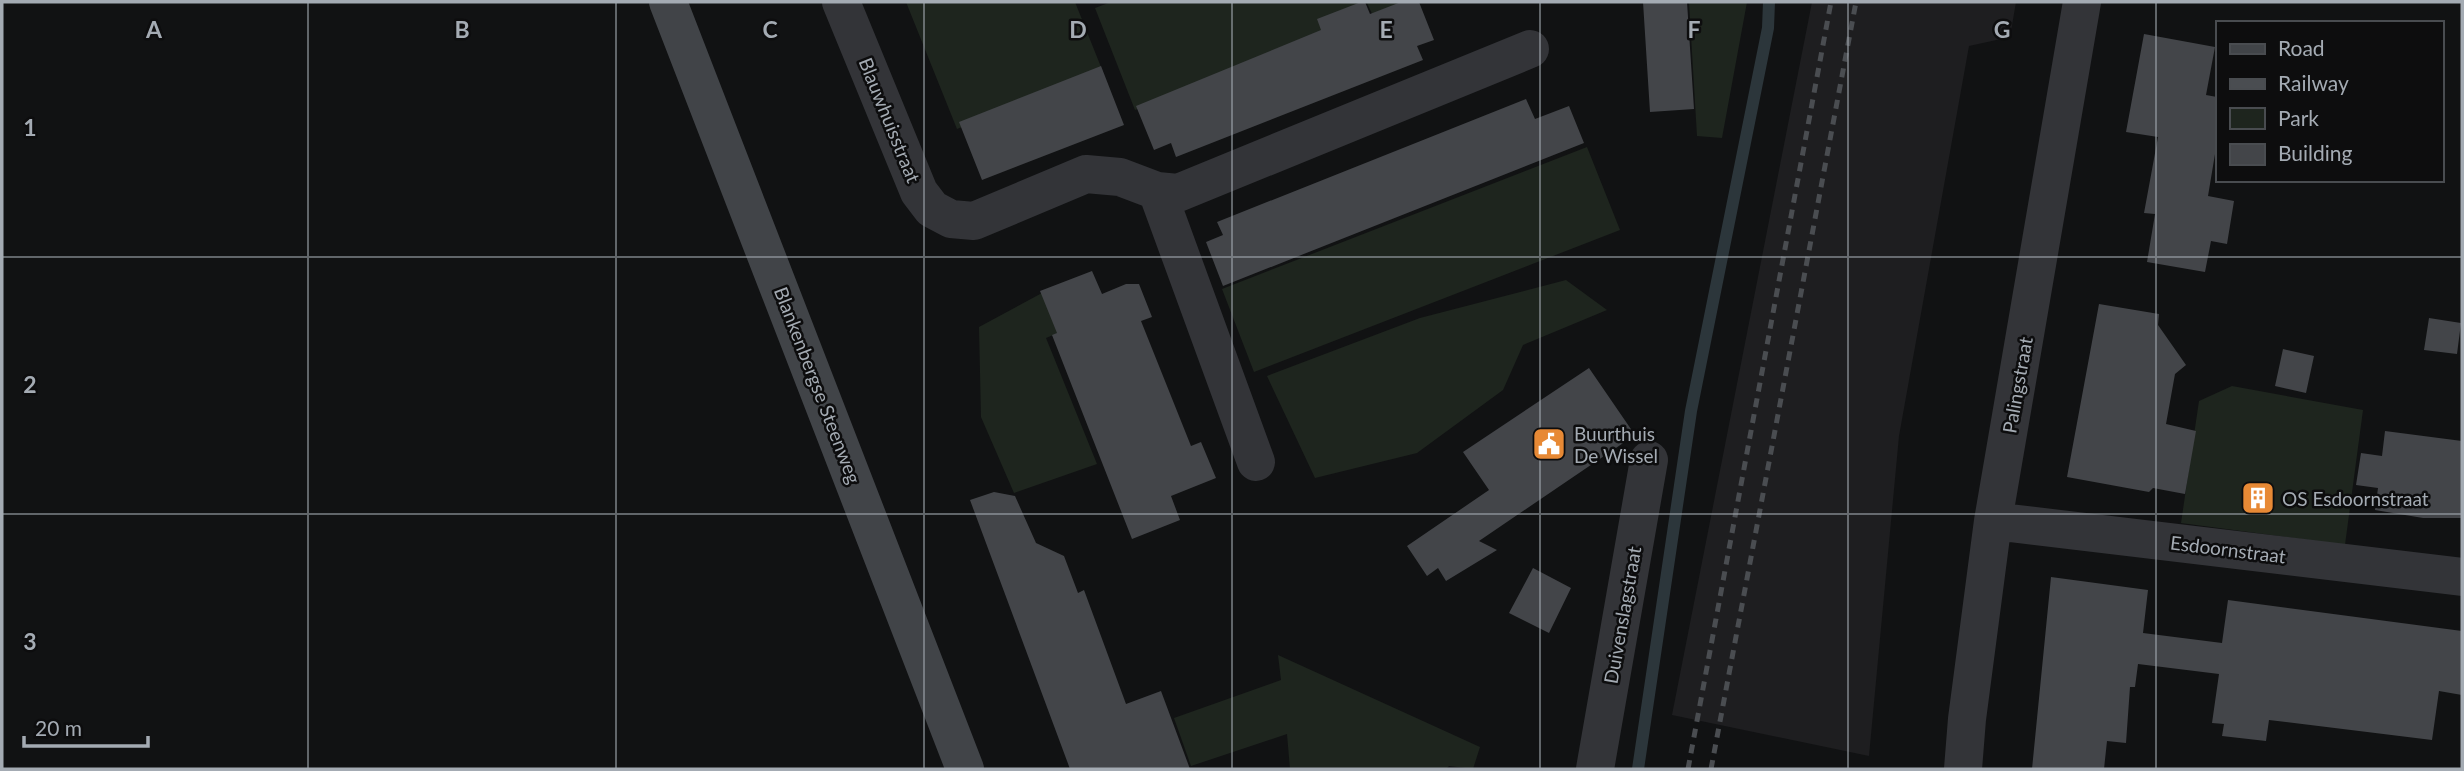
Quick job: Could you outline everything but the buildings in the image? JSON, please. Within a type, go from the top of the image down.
[{"type":"main road","name":"Blankenbergse Steenweg","points":[[668,2],[965,769]]},
{"type":"street","name":"Blauwhuisstraat","points":[[841,2],[919,192],[933,209],[951,219],[974,221],[1086,174],[1120,177],[1157,191],[1178,193],[1530,48]]},
{"type":"street","name":"Palingstraat","points":[[1963,769],[1993,520],[2082,2]]},
{"type":"street","points":[[1157,191],[1256,462]]},
{"type":"street","name":"Duivenslagstraat","points":[[1595,769],[1649,460]]},
{"type":"street","name":"Esdoornstraat","points":[[1993,520],[2462,577]]},
{"type":"shaded area","points":[[1812,2],[2016,2],[2010,37],[1969,46],[1899,436],[1869,756],[1672,715]]},
{"type":"green space","points":[[906,2],[1075,2],[1103,72],[957,129]]},
{"type":"green space","points":[[1111,2],[1415,2],[1374,18],[1367,3],[1319,23],[1323,33],[1135,110],[1095,8]]},
{"type":"green space","points":[[1689,2],[1747,2],[1722,138],[1697,136]]},
{"type":"green space","points":[[1587,147],[1620,230],[1254,372],[1222,289]]},
{"type":"green space","points":[[1566,280],[1607,310],[1523,345],[1503,390],[1417,453],[1315,478],[1267,376],[1420,318]]},
{"type":"green space","points":[[1042,293],[1058,333],[1046,338],[1097,464],[1014,493],[981,417],[979,327]]},
{"type":"green space","points":[[2232,386],[2363,410],[2345,545],[2181,523],[2199,401]]},
{"type":"green space","points":[[1278,655],[1480,747],[1473,769],[1449,766],[1446,769],[1290,769],[1287,734],[1191,766],[1174,718],[1281,680]]},
{"type":"waterway","points":[[1638,769],[1691,411],[1768,28],[1769,2]]},
{"type":"railway","points":[[1688,769],[1831,2]]},
{"type":"railway","points":[[1711,769],[1856,2]]},
{"type":"place","name":"Buurthuis De Wissel","points":[[1549,444]]},
{"type":"place","name":"OS Esdoornstraat","points":[[2258,498]]}]
